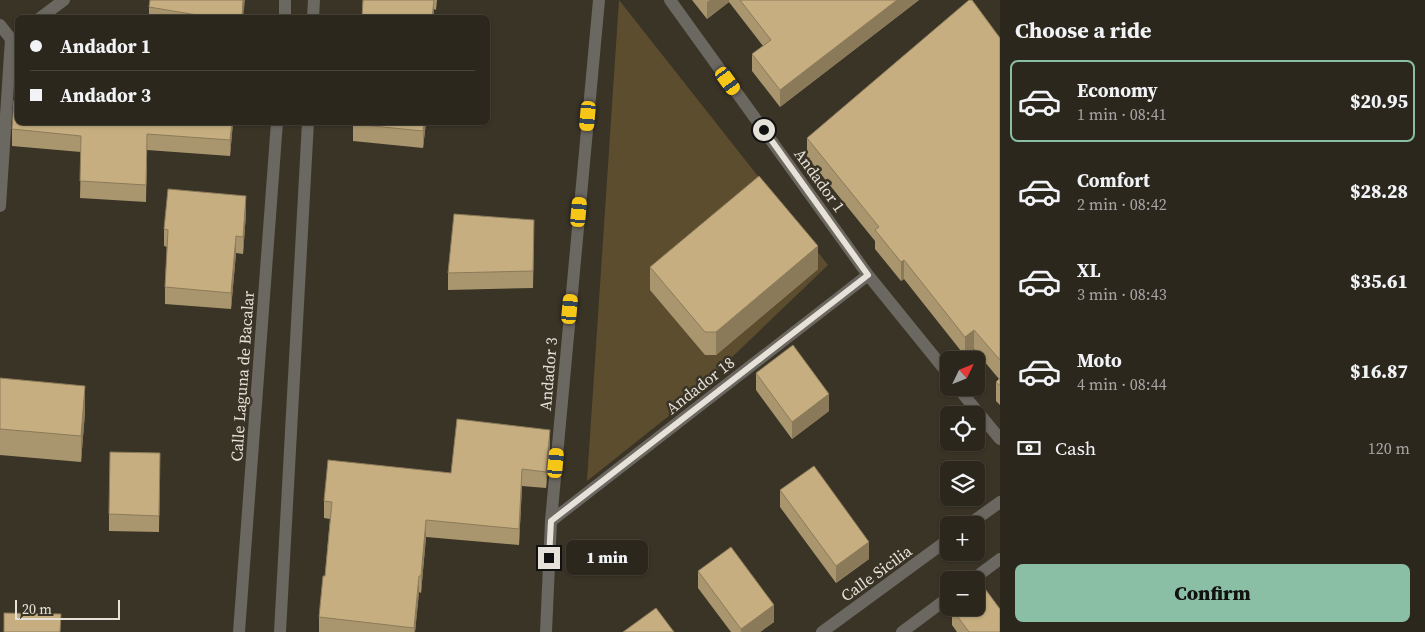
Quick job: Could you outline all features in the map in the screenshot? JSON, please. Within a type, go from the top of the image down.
[{"type":"street","points":[[44,15],[64,0]]},
{"type":"street","points":[[285,0],[285,15]]},
{"type":"street","points":[[313,15],[314,0]]},
{"type":"street","name":"Andador 3","points":[[546,632],[551,521],[598,0]]},
{"type":"street","name":"Andador 1","points":[[670,0],[868,275],[940,364]]},
{"type":"street","points":[[0,25],[14,36]]},
{"type":"street","points":[[0,47],[14,36]]},
{"type":"street","points":[[0,206],[14,36]]},
{"type":"street","name":"Calle Laguna de Bacalar","points":[[239,632],[278,125]]},
{"type":"street","points":[[280,632],[308,125]]},
{"type":"street","name":"Andador 18","points":[[551,521],[868,275]]},
{"type":"street","points":[[965,396],[1000,439]]},
{"type":"street","points":[[981,516],[1000,502]]},
{"type":"street","name":"Calle Sicilia","points":[[822,632],[940,546]]},
{"type":"street","points":[[985,571],[1000,560]]},
{"type":"street","points":[[902,632],[940,604]]},
{"type":"shaded area","points":[[619,0],[828,265],[680,407],[587,481]]},
{"type":"building","points":[[150,0],[243,0],[242,15],[198,15],[149,7]]},
{"type":"building","points":[[363,0],[434,0],[432,15],[362,15]]},
{"type":"building","points":[[740,0],[897,0],[780,90],[752,54],[771,40]]},
{"type":"building","points":[[969,0],[972,0],[1000,38],[1000,360],[974,330],[965,337],[904,260],[901,262],[875,230],[879,227],[807,138]]},
{"type":"building","points":[[14,100],[15,125],[232,125],[230,140],[147,134],[146,185],[80,181],[81,136],[12,129]]},
{"type":"building","points":[[363,125],[424,125],[423,131]]},
{"type":"building","points":[[759,176],[818,246],[716,332],[705,332],[650,267]]},
{"type":"building","points":[[168,189],[246,196],[243,237],[236,236],[231,293],[165,287],[168,230],[164,229]]},
{"type":"building","points":[[454,214],[534,220],[533,271],[448,273]]},
{"type":"building","points":[[793,345],[829,394],[792,422],[756,373]]},
{"type":"building","points":[[0,378],[85,386],[81,436],[0,429]]},
{"type":"building","points":[[1000,378],[1000,386],[996,382]]},
{"type":"building","points":[[457,419],[550,430],[546,472],[522,469],[519,529],[426,520],[414,628],[319,617],[332,502],[324,501],[328,460],[451,473]]},
{"type":"building","points":[[110,452],[160,453],[159,516],[109,514]]},
{"type":"building","points":[[814,466],[869,542],[836,566],[780,490]]},
{"type":"building","points":[[731,547],[774,605],[741,629],[698,571]]},
{"type":"building","points":[[985,589],[1000,609],[1000,632],[969,632],[957,616],[985,616]]},
{"type":"building","points":[[656,608],[674,632],[623,632]]},
{"type":"building","points":[[4,613],[61,614],[60,632],[4,632]]},
{"type":"route","points":[[549,558],[551,521],[868,275],[764,130]]}]
